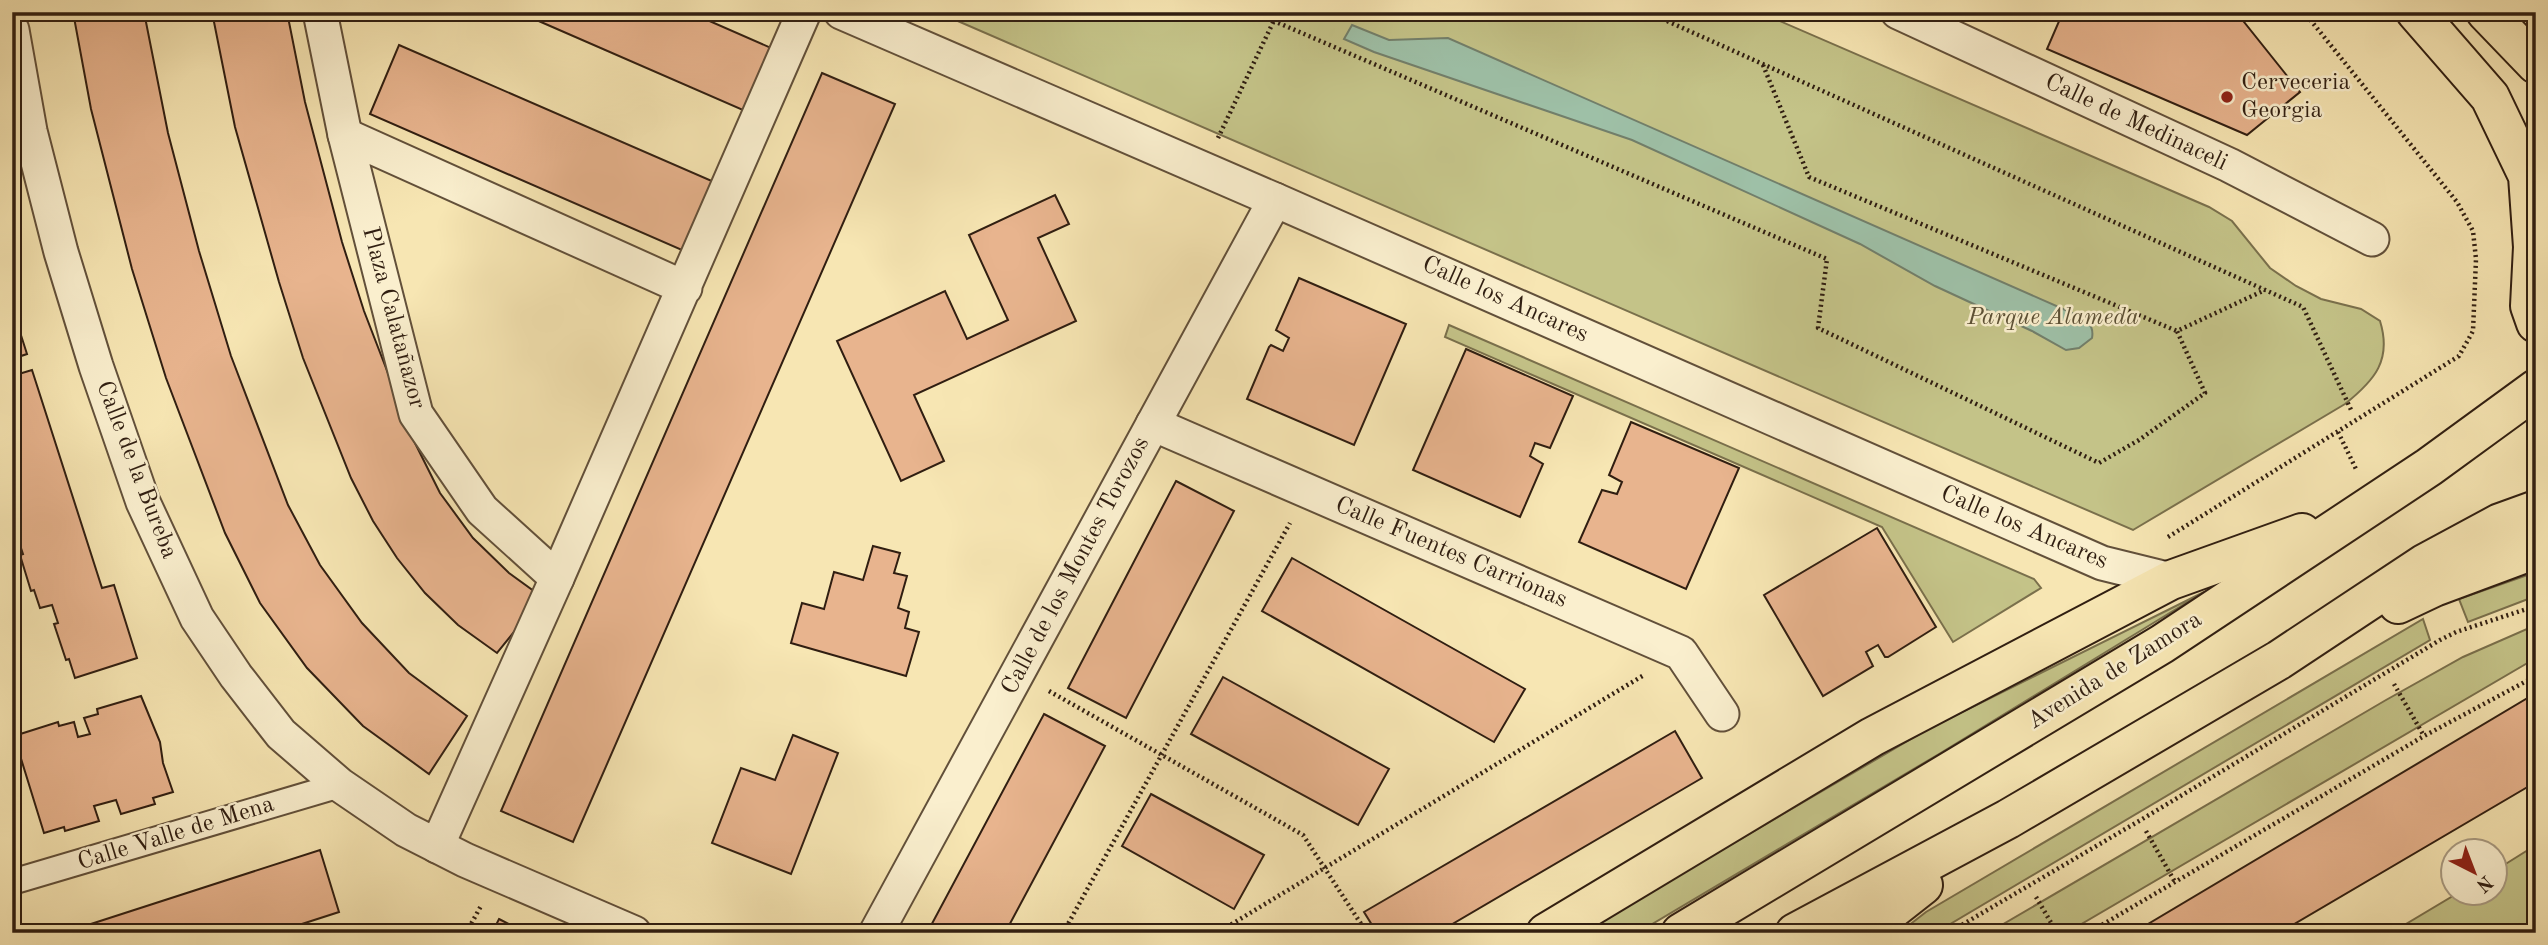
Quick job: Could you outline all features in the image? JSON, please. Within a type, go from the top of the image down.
[{"type":"main road","points":[[2416,12],[2490,97],[2528,176],[2535,245],[2530,306],[2536,323]]},
{"type":"main road","points":[[2486,12],[2536,64]]},
{"type":"main road","name":"Avenida de Zamora","points":[[1681,933],[2162,644],[2429,467],[2536,389]]},
{"type":"main road","points":[[1795,933],[2008,819],[2279,660],[2424,564],[2500,523],[2536,510]]},
{"type":"main road","points":[[1546,933],[1871,737],[2171,580],[2360,512]]},
{"type":"main road","points":[[2279,660],[2434,587],[2536,549]]},
{"type":"main road","points":[[1862,933],[2008,819]]},
{"type":"street","name":"Plaza Calatañazor","points":[[320,12],[345,135],[415,414],[482,510],[557,578]]},
{"type":"street","points":[[437,846],[685,288],[804,12]]},
{"type":"street","name":"Calle los Ancares","points":[[841,12],[2102,563],[2171,580]]},
{"type":"street","name":"Calle de Medinaceli","points":[[1898,12],[2229,165],[2372,239]]},
{"type":"street","name":"Calle de la Bureba","points":[[12,30],[30,131],[61,252],[96,366],[143,502],[197,618],[236,676],[281,734],[340,785],[406,830],[634,933]]},
{"type":"street","points":[[345,135],[685,288]]},
{"type":"street","name":"Calle de los Montes Torozos","points":[[876,933],[1275,200]]},
{"type":"street","name":"Calle Fuentes Carrionas","points":[[1153,424],[1681,653]]},
{"type":"street","points":[[1681,653],[1722,714]]},
{"type":"street","name":"Calle Valle de Mena","points":[[12,882],[340,785]]},
{"type":"path","points":[[1254,12],[1827,260],[1818,328],[2099,463],[2140,440],[2205,393],[2177,331],[1809,177],[1762,64]]},
{"type":"path","points":[[1203,169],[1278,12]]},
{"type":"path","points":[[1647,12],[2302,307],[2352,412]]},
{"type":"path","points":[[2166,538],[2459,356],[2473,331],[2476,259],[2473,231],[2458,202],[2304,12]]},
{"type":"path","points":[[2177,331],[2264,290]]},
{"type":"path","points":[[1063,933],[1307,491]]},
{"type":"path","points":[[1948,933],[2440,640],[2456,632],[2536,606]]},
{"type":"path","points":[[1217,933],[1681,653]]},
{"type":"path","points":[[1017,674],[1303,835],[1367,933]]},
{"type":"path","points":[[2088,933],[2424,736],[2536,676]]},
{"type":"path","points":[[2394,684],[2424,736]]},
{"type":"path","points":[[2146,831],[2175,882]]},
{"type":"path","points":[[2036,897],[2057,933]]},
{"type":"green space","name":"Parque Alameda","points":[[937,12],[1759,12],[2209,207],[2232,221],[2270,268],[2296,286],[2321,299],[2361,309],[2380,321],[2384,347],[2382,358],[2365,386],[2345,404],[2133,530]]},
{"type":"green space","points":[[1449,325],[2034,579],[2041,588],[1953,642],[1882,527],[1445,337]]},
{"type":"green space","points":[[2536,572],[2536,596],[2468,622],[2459,599]]},
{"type":"green space","points":[[2204,592],[1939,754],[1637,933],[1580,933],[1928,729]]},
{"type":"green space","points":[[2423,619],[2430,640],[1935,933],[1899,933],[1926,912]]},
{"type":"green space","points":[[2536,625],[2536,658],[2066,933],[1988,933],[2386,700],[2463,657]]},
{"type":"green space","points":[[2536,845],[2536,933],[2391,933],[2440,904],[2440,906],[2510,906],[2510,861]]},
{"type":"shaded area","points":[[1352,25],[1389,40],[1448,38],[2070,312],[2090,324],[2092,338],[2079,348],[2066,350],[2032,331],[1935,286],[1860,244],[1632,140],[1374,52],[1344,39]]},
{"type":"building","points":[[73,12],[144,12],[168,133],[199,251],[231,356],[288,505],[320,565],[362,623],[409,673],[467,716],[429,774],[363,726],[307,668],[260,603],[225,533],[166,378],[132,269],[91,109]]},
{"type":"building","points":[[212,12],[287,12],[305,102],[342,242],[364,311],[415,443],[440,493],[473,538],[509,573],[542,597],[497,653],[458,625],[425,593],[397,558],[373,521],[351,478],[303,358],[279,282],[235,127]]},
{"type":"building","points":[[518,12],[689,12],[778,51],[752,114]]},
{"type":"building","points":[[2063,12],[2236,12],[2300,92],[2247,135],[2047,49]]},
{"type":"building","points":[[399,45],[721,185],[691,254],[370,114]]},
{"type":"building","points":[[822,73],[895,104],[573,842],[501,811]]},
{"type":"building","points":[[1055,195],[1069,224],[1038,238],[1076,321],[914,395],[944,461],[901,481],[837,341],[945,291],[967,339],[1008,320],[969,235]]},
{"type":"building","points":[[1299,278],[1406,324],[1354,445],[1247,399],[1269,347],[1271,345],[1283,351],[1289,338],[1276,330]]},
{"type":"building","points":[[12,307],[27,354],[12,359]]},
{"type":"building","points":[[1466,349],[1573,396],[1550,448],[1535,443],[1530,456],[1543,464],[1520,517],[1413,470]]},
{"type":"building","points":[[32,370],[102,588],[114,585],[137,658],[75,678],[54,624],[58,623],[52,605],[40,608],[34,590],[31,591],[12,521],[12,376]]},
{"type":"building","points":[[1631,422],[1739,468],[1686,589],[1579,542],[1602,490],[1617,494],[1622,482],[1609,475]]},
{"type":"building","points":[[1176,481],[1234,511],[1126,718],[1068,688]]},
{"type":"building","points":[[1877,528],[1936,627],[1888,657],[1885,657],[1878,645],[1866,652],[1873,666],[1823,696],[1764,595]]},
{"type":"building","points":[[873,546],[900,553],[894,573],[907,576],[898,608],[909,612],[905,628],[919,632],[906,676],[791,643],[802,603],[824,609],[834,572],[863,580]]},
{"type":"building","points":[[1292,558],[1525,689],[1494,742],[1262,611]]},
{"type":"building","points":[[1223,677],[1389,769],[1358,825],[1191,734]]},
{"type":"building","points":[[2536,693],[2536,782],[2279,933],[2133,933]]},
{"type":"building","points":[[141,696],[160,742],[163,763],[173,792],[153,798],[155,804],[121,814],[116,800],[94,806],[99,821],[65,831],[64,827],[44,833],[14,736],[58,722],[59,726],[74,722],[78,737],[90,734],[84,718],[98,714],[97,709]]},
{"type":"building","points":[[1044,714],[1105,746],[1005,933],[927,933]]},
{"type":"building","points":[[1675,731],[1702,778],[1437,933],[1377,933],[1364,912]]},
{"type":"building","points":[[793,735],[838,753],[791,874],[712,843],[741,768],[775,780]]},
{"type":"building","points":[[1151,794],[1264,855],[1234,909],[1122,846]]},
{"type":"building","points":[[320,850],[339,912],[274,933],[63,933]]},
{"type":"building","points":[[499,919],[526,933],[492,933]]},
{"type":"place","name":"Cerveceria Georgia","points":[[2227,97]]}]
